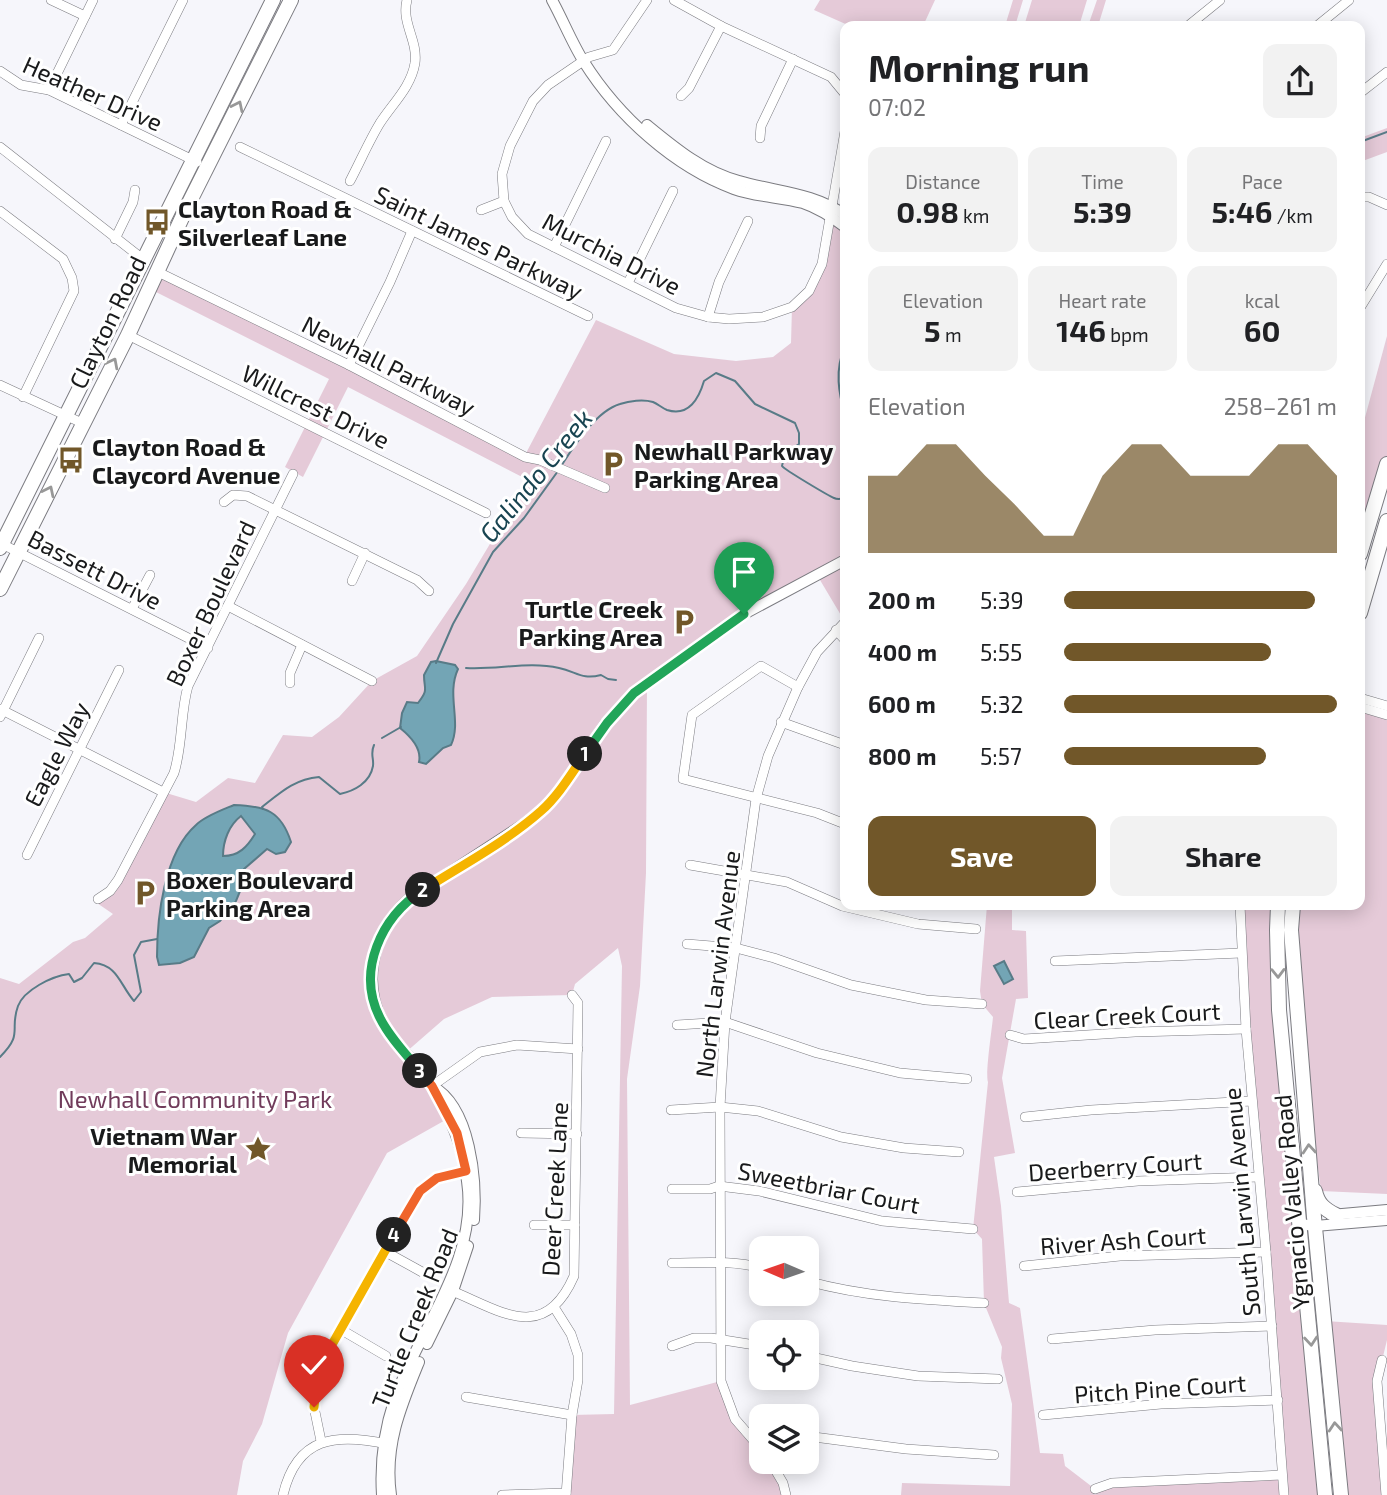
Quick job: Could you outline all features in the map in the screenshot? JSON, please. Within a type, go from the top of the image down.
[{"type":"main road","name":"Clayton Road","points":[[1,546],[273,0]]},
{"type":"main road","name":"Clayton Road","points":[[0,589],[128,335],[291,0]]},
{"type":"main road","points":[[1365,537],[1387,464]]},
{"type":"main road","points":[[1365,596],[1387,521]]},
{"type":"main road","name":"Ygnacio Valley Road","points":[[1279,910],[1279,1010],[1310,1222],[1341,1495]]},
{"type":"main road","name":"Ygnacio Valley Road","points":[[1293,910],[1291,930],[1311,1181],[1310,1222],[1325,1495]]},
{"type":"main road","points":[[1311,1181],[1318,1201],[1326,1210],[1336,1215]]},
{"type":"street","points":[[51,0],[85,16]]},
{"type":"street","points":[[49,90],[93,0]]},
{"type":"street","points":[[121,125],[183,0]]},
{"type":"street","points":[[350,180],[380,123],[402,94],[415,66],[415,49],[406,23],[407,0]]},
{"type":"street","points":[[552,0],[607,95],[664,149],[703,175],[736,190],[840,214]]},
{"type":"street","points":[[560,0],[586,59]]},
{"type":"street","points":[[481,210],[504,201],[502,174],[510,146],[533,101],[548,85],[586,59],[613,50],[646,0]]},
{"type":"street","points":[[674,0],[721,26],[831,77],[840,88]]},
{"type":"street","points":[[1194,21],[1220,0]]},
{"type":"street","points":[[1323,21],[1349,0]]},
{"type":"street","points":[[681,96],[689,88],[721,26]]},
{"type":"street","points":[[760,138],[761,126],[793,60]]},
{"type":"street","name":"Heather Drive","points":[[0,71],[21,85],[49,90],[208,167]]},
{"type":"street","points":[[1365,89],[1387,72]]},
{"type":"street","points":[[554,247],[606,141]]},
{"type":"street","points":[[0,147],[144,260]]},
{"type":"street","name":"Saint James Parkway","points":[[240,147],[588,316]]},
{"type":"street","name":"Murchia Drive","points":[[504,201],[512,217],[528,234],[676,309],[729,319],[763,317],[792,307],[809,290],[822,264],[840,160]]},
{"type":"street","points":[[115,239],[133,202],[135,190]]},
{"type":"street","points":[[628,283],[673,191]]},
{"type":"street","points":[[1365,197],[1387,205]]},
{"type":"street","points":[[0,211],[63,259],[72,278],[74,291],[23,397]]},
{"type":"street","points":[[831,211],[840,221]]},
{"type":"street","points":[[708,317],[719,282],[748,221]]},
{"type":"street","points":[[349,365],[412,231]]},
{"type":"street","points":[[1365,300],[1387,264]]},
{"type":"street","name":"Newhall Parkway","points":[[158,272],[349,365],[525,457],[605,488]]},
{"type":"street","name":"Willcrest Drive","points":[[128,335],[486,513]]},
{"type":"street","points":[[0,385],[82,423]]},
{"type":"street","name":"Boxer Boulevard","points":[[98,899],[110,891],[118,880],[177,762],[182,712],[188,686],[293,474]]},
{"type":"street","points":[[224,502],[233,495],[247,496],[417,580],[429,591]]},
{"type":"street","name":"Bassett Drive","points":[[1,546],[19,552],[208,648]]},
{"type":"street","points":[[352,581],[365,553]]},
{"type":"street","name":"Turtle Creek Road","points":[[382,1495],[387,1443],[449,1290],[465,1259],[474,1226],[468,1142],[459,1119],[443,1092],[432,1086],[389,1033],[375,1004],[373,962],[382,933],[408,899],[542,810],[556,796],[607,723],[634,693],[744,614],[840,563]]},
{"type":"street","points":[[132,609],[150,575]]},
{"type":"street","points":[[228,606],[372,681]]},
{"type":"street","name":"North Larwin Avenue","points":[[749,1435],[735,1419],[722,1381],[719,1186],[725,1022],[756,799],[768,756],[781,722],[817,652],[840,627]]},
{"type":"street","points":[[836,631],[840,635]]},
{"type":"street","points":[[40,638],[1,712],[80,748],[163,792]]},
{"type":"street","points":[[290,683],[290,673],[302,645]]},
{"type":"street","points":[[798,687],[761,666],[692,715],[683,779],[817,813],[840,822]]},
{"type":"street","name":"Eagle Way","points":[[27,855],[119,670]]},
{"type":"street","points":[[1365,699],[1387,706]]},
{"type":"street","points":[[1365,708],[1387,715]]},
{"type":"street","points":[[781,722],[840,743]]},
{"type":"street","points":[[690,865],[787,882],[840,905]]},
{"type":"street","points":[[859,910],[918,924],[976,929]]},
{"type":"street","name":"South Larwin Avenue","points":[[1240,910],[1246,1029],[1284,1495]]},
{"type":"street","points":[[687,944],[736,948],[774,958],[851,985],[926,1000],[982,1004]]},
{"type":"street","points":[[1055,961],[1241,953]]},
{"type":"street","name":"Deer Creek Lane","points":[[449,1290],[511,1317],[535,1316],[554,1307],[568,1291],[574,1276],[577,1134],[578,1003],[572,995]]},
{"type":"street","points":[[677,1026],[725,1022],[817,1053],[900,1073],[967,1079]]},
{"type":"street","name":"Clear Creek Court","points":[[1010,1035],[1024,1039],[1246,1029]]},
{"type":"street","points":[[432,1086],[480,1052],[517,1045],[578,1049]]},
{"type":"street","points":[[1025,1117],[1091,1110],[1252,1101]]},
{"type":"street","points":[[671,1110],[720,1107],[758,1111],[841,1137],[904,1148],[959,1152]]},
{"type":"street","points":[[521,1133],[577,1134]]},
{"type":"street","points":[[321,1441],[314,1407],[317,1379],[340,1329],[420,1191],[437,1178],[470,1171]]},
{"type":"street","name":"Deerberry Court","points":[[1017,1192],[1138,1181],[1258,1177]]},
{"type":"street","name":"Sweetbriar Court","points":[[672,1189],[710,1189],[719,1186],[759,1191],[882,1221],[973,1229]]},
{"type":"street","points":[[1310,1222],[1336,1215],[1387,1210]]},
{"type":"street","points":[[1310,1222],[1387,1220]]},
{"type":"street","points":[[534,1225],[575,1225]]},
{"type":"street","points":[[384,1251],[422,1272]]},
{"type":"street","name":"River Ash Court","points":[[1024,1266],[1120,1256],[1266,1252]]},
{"type":"street","points":[[672,1263],[749,1265]]},
{"type":"street","points":[[819,1284],[923,1300],[984,1303]]},
{"type":"street","points":[[502,1495],[566,1494],[572,1415],[578,1380],[578,1355],[571,1334],[554,1307]]},
{"type":"street","points":[[1052,1339],[1156,1330],[1272,1326]]},
{"type":"street","points":[[340,1329],[386,1356]]},
{"type":"street","points":[[672,1346],[694,1338],[749,1344]]},
{"type":"street","points":[[819,1359],[918,1376],[998,1379]]},
{"type":"street","points":[[1382,1360],[1377,1381],[1386,1495]]},
{"type":"street","points":[[466,1397],[572,1415]]},
{"type":"street","name":"Pitch Pine Court","points":[[1043,1415],[1161,1404],[1278,1400]]},
{"type":"street","points":[[283,1495],[295,1462],[306,1450],[321,1441],[349,1438],[387,1443]]},
{"type":"street","points":[[819,1438],[906,1449],[994,1455]]},
{"type":"street","name":"Turtle Creek Road","points":[[387,1443],[391,1495]]},
{"type":"street","points":[[778,1474],[786,1495]]},
{"type":"street","points":[[1095,1489],[1112,1483],[1282,1475]]},
{"type":"green space","points":[[820,0],[935,0],[925,21],[840,22],[814,10]]},
{"type":"green space","points":[[1013,0],[1023,0],[1017,21],[1007,21]]},
{"type":"green space","points":[[1032,0],[1087,0],[1081,21],[1026,21]]},
{"type":"green space","points":[[1097,0],[1106,0],[1100,21],[1090,21]]},
{"type":"green space","points":[[1387,128],[1387,152],[1365,160],[1365,136]]},
{"type":"green space","name":"Newhall Community Park","points":[[831,217],[840,223],[840,614],[817,575],[781,593],[647,684],[646,873],[640,986],[627,1079],[630,1405],[721,1381],[735,1419],[749,1435],[749,1474],[776,1474],[786,1495],[566,1495],[572,1415],[614,1414],[622,966],[618,948],[575,984],[572,995],[492,997],[444,1019],[405,1053],[449,1118],[387,1153],[288,1333],[262,1424],[243,1461],[237,1495],[0,1495],[0,978],[19,984],[73,942],[85,938],[113,914],[94,901],[105,896],[163,792],[196,802],[228,778],[255,783],[283,735],[312,737],[339,717],[372,681],[417,656],[466,584],[528,480],[348,387],[303,477],[285,467],[329,379],[150,289],[158,272],[524,457],[596,320],[674,354],[736,361],[773,357],[791,343],[792,307],[810,286],[820,266]]},
{"type":"green space","points":[[1387,336],[1387,464],[1365,537],[1365,417]]},
{"type":"green space","points":[[1365,708],[1387,715],[1387,1194],[1321,1191],[1299,1019],[1293,910],[1365,910]]},
{"type":"green space","points":[[987,910],[1012,910],[1012,930],[1026,931],[1028,998],[1016,999],[1002,1078],[1015,1153],[994,1157],[1009,1303],[1020,1308],[1040,1453],[1063,1454],[1065,1466],[1095,1489],[1112,1483],[1282,1475],[1240,910],[1278,910],[1277,930],[1325,1495],[901,1495],[902,1483],[1010,1486],[1012,1404],[1001,1358],[1002,1347],[984,1303],[982,1239],[973,1229],[993,1017],[982,1004],[980,991]]},
{"type":"green space","points":[[1325,1321],[1387,1325],[1387,1340],[1377,1381],[1386,1495],[1341,1495]]},
{"type":"water","points":[[431,662],[455,665],[458,669],[453,689],[455,727],[451,745],[443,748],[426,764],[419,762],[417,747],[400,728],[407,702],[418,703],[424,695],[424,675]]},
{"type":"water","points":[[234,805],[271,812],[282,823],[291,842],[285,852],[276,854],[267,849],[244,869],[245,879],[236,901],[220,921],[209,928],[194,957],[180,963],[159,965],[157,941],[161,905],[176,852],[185,837],[200,822]],"holes":[[[241,816],[255,834],[242,850],[223,856],[228,834]]]},
{"type":"water","points":[[1004,961],[1013,979],[1004,984],[994,966]]},
{"type":"waterway","name":"Galindo Creek","points":[[1365,140],[1387,132]]},
{"type":"waterway","name":"Galindo Creek","points":[[840,364],[840,394]]},
{"type":"waterway","name":"Galindo Creek","points":[[561,466],[586,430],[611,408],[628,402],[645,401],[653,402],[667,410],[681,411],[692,404],[704,381],[716,373],[735,381],[755,404],[795,423],[799,444],[788,453],[782,466],[830,496],[840,499]]},
{"type":"waterway","name":"Galindo Creek","points":[[436,663],[453,624],[493,552],[524,518],[558,471]]},
{"type":"waterway","points":[[466,668],[548,666],[584,676],[601,675],[616,680]]},
{"type":"waterway","name":"Galindo Creek","points":[[382,738],[401,727]]},
{"type":"waterway","name":"Galindo Creek","points":[[263,809],[262,807],[289,787],[310,778],[319,777],[340,794],[351,791],[369,777],[373,766],[374,745]]},
{"type":"waterway","name":"Galindo Creek","points":[[0,1057],[14,1037],[16,1014],[21,1000],[32,989],[47,981],[69,974],[74,982],[82,978],[94,963],[114,972],[134,1001],[141,992],[134,955],[141,942],[157,939]]},
{"type":"place","name":"Clayton Road & Silverleaf Lane","points":[[157,222]]},
{"type":"place","name":"Clayton Road & Claycord Avenue","points":[[71,460]]},
{"type":"place","name":"Newhall Parkway Parking Area","points":[[613,464]]},
{"type":"place","name":"Turtle Creek Parking Area","points":[[684,622]]},
{"type":"place","name":"Boxer Boulevard Parking Area","points":[[145,893]]},
{"type":"place","name":"Vietnam War Memorial","points":[[258,1149]]},
{"type":"route","points":[[314,1407],[317,1379],[325,1357],[420,1191],[437,1178],[466,1171],[457,1133],[432,1086],[389,1033],[379,1016],[372,975],[376,945],[382,933],[408,899],[542,810],[556,796],[607,723],[634,693],[744,614]]}]
